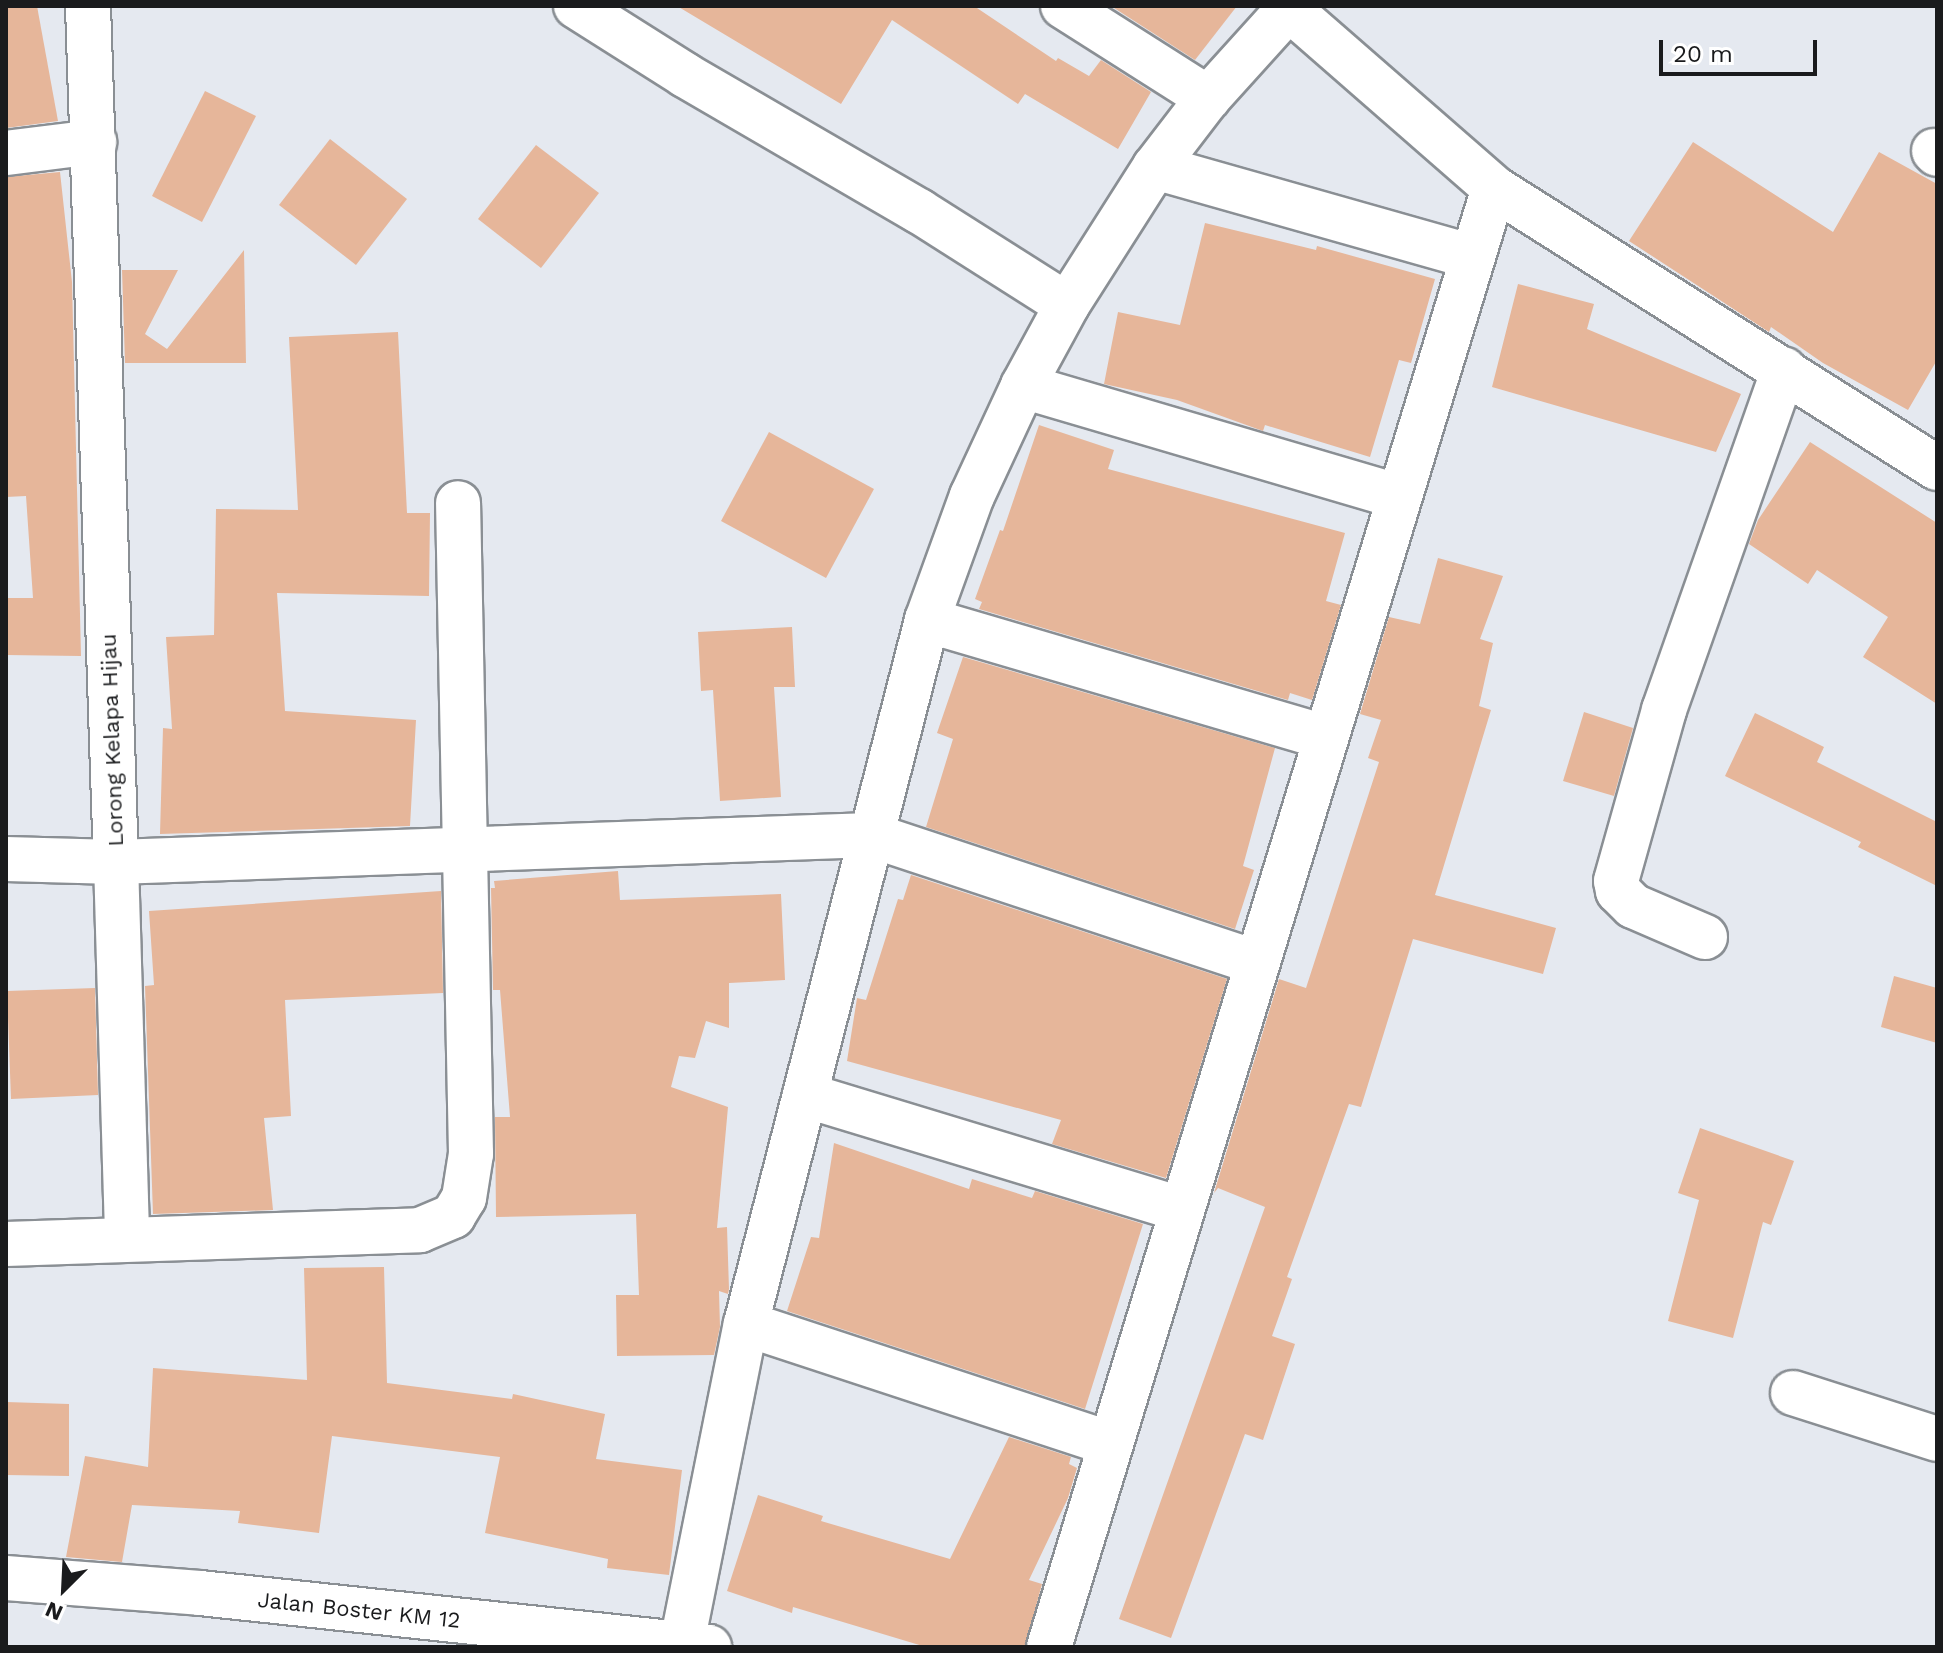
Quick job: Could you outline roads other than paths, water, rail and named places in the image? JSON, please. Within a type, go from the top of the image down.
[{"type":"street","name":"Lorong Kelapa Hijau","points":[[88,6],[116,862],[871,835]]},
{"type":"street","points":[[576,6],[685,75],[919,211],[1067,305]]},
{"type":"street","points":[[1063,6],[1208,98]]},
{"type":"street","points":[[697,1645],[746,1324],[927,620],[972,496],[1023,386],[1067,305],[1155,167],[1208,98],[1290,7],[1494,188],[1937,468]]},
{"type":"street","points":[[6,153],[94,142]]},
{"type":"street","points":[[1155,167],[1473,257]]},
{"type":"street","points":[[1049,1647],[1494,188]]},
{"type":"street","points":[[1705,937],[1633,906],[1618,891],[1616,881],[1664,710],[1784,370]]},
{"type":"street","points":[[1023,386],[1399,497]]},
{"type":"street","points":[[6,1244],[127,1237],[420,1230],[453,1216],[464,1198],[471,1154],[458,503]]},
{"type":"street","points":[[927,620],[1325,737]]},
{"type":"street","points":[[871,835],[1256,962]]},
{"type":"street","points":[[6,859],[116,862],[127,1237]]},
{"type":"street","points":[[805,1095],[1181,1209]]},
{"type":"street","points":[[746,1324],[1109,1443]]},
{"type":"street","points":[[1793,1393],[1937,1439]]},
{"type":"street","name":"Jalan Boster KM 12","points":[[6,1578],[358,1629],[697,1645]]}]
